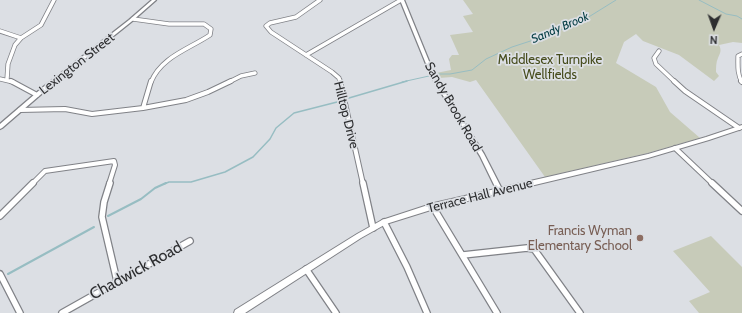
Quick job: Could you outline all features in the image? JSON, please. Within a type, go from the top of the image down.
[{"type":"main road","name":"Terrace Hall Avenue","points":[[238,313],[306,269],[384,222],[433,207],[500,190],[599,168],[675,148],[740,128]]},
{"type":"street","points":[[7,79],[8,64],[15,45],[21,38],[41,25],[54,0]]},
{"type":"street","name":"Lexington Street","points":[[0,127],[154,0]]},
{"type":"street","name":"Hilltop Drive","points":[[320,0],[296,17],[267,25],[267,28],[336,74],[340,80],[373,228]]},
{"type":"street","points":[[306,55],[402,0]]},
{"type":"street","name":"Sandy Brook Road","points":[[402,0],[433,76],[482,155],[500,190]]},
{"type":"street","points":[[133,18],[164,24],[204,24],[211,29],[210,34],[207,37],[160,65],[154,74],[145,97],[143,108]]},
{"type":"street","points":[[0,31],[21,38]]},
{"type":"street","points":[[659,51],[654,58],[656,64],[685,91],[740,128]]},
{"type":"street","points":[[742,54],[738,56],[740,61],[738,76],[742,82]]},
{"type":"street","points":[[20,110],[65,109],[86,114],[98,114],[143,108],[191,98],[208,92],[241,76],[255,73]]},
{"type":"street","points":[[0,79],[7,79],[37,95]]},
{"type":"street","points":[[675,148],[742,211]]},
{"type":"street","points":[[0,216],[45,171],[113,161],[115,165],[104,202],[102,217],[117,281]]},
{"type":"street","points":[[433,207],[497,313]]},
{"type":"street","points":[[384,222],[407,267],[427,313]]},
{"type":"street","name":"Chadwick Road","points":[[62,313],[117,281],[190,242]]},
{"type":"street","points":[[463,255],[527,248],[534,250],[580,313]]},
{"type":"street","points":[[306,269],[336,313]]},
{"type":"street","points":[[0,274],[20,313]]},
{"type":"green space","name":"Middlesex Turnpike Wellfields","points":[[463,0],[742,0],[742,43],[733,42],[719,45],[720,52],[716,65],[716,72],[719,76],[714,81],[679,55],[643,41],[636,34],[624,42],[616,63],[656,87],[670,112],[700,138],[648,153],[545,177],[476,80],[470,82],[452,77],[439,78],[436,73],[451,70],[449,59],[452,55],[459,55],[450,35],[473,32],[463,16],[473,14]]},
{"type":"green space","points":[[711,236],[742,267],[742,313],[699,313],[689,301],[710,292],[673,251]]},
{"type":"waterway","name":"Sandy Brook","points":[[437,74],[450,74],[472,70],[486,59],[512,47],[552,34],[587,18],[616,0]]},
{"type":"waterway","points":[[699,0],[726,14],[737,16],[742,19]]},
{"type":"waterway","name":"Sandy Brook","points":[[402,82],[429,76]]},
{"type":"waterway","name":"Sandy Brook","points":[[349,98],[407,81]]},
{"type":"waterway","name":"Sandy Brook","points":[[164,184],[169,182],[191,182],[225,172],[253,157],[270,139],[276,128],[294,113],[341,101]]},
{"type":"waterway","name":"Sandy Brook","points":[[108,216],[141,199],[155,188],[166,183]]},
{"type":"waterway","name":"Sandy Brook","points":[[8,274],[94,227]]},
{"type":"place","name":"Francis Wyman Elementary School","points":[[640,238]]}]
